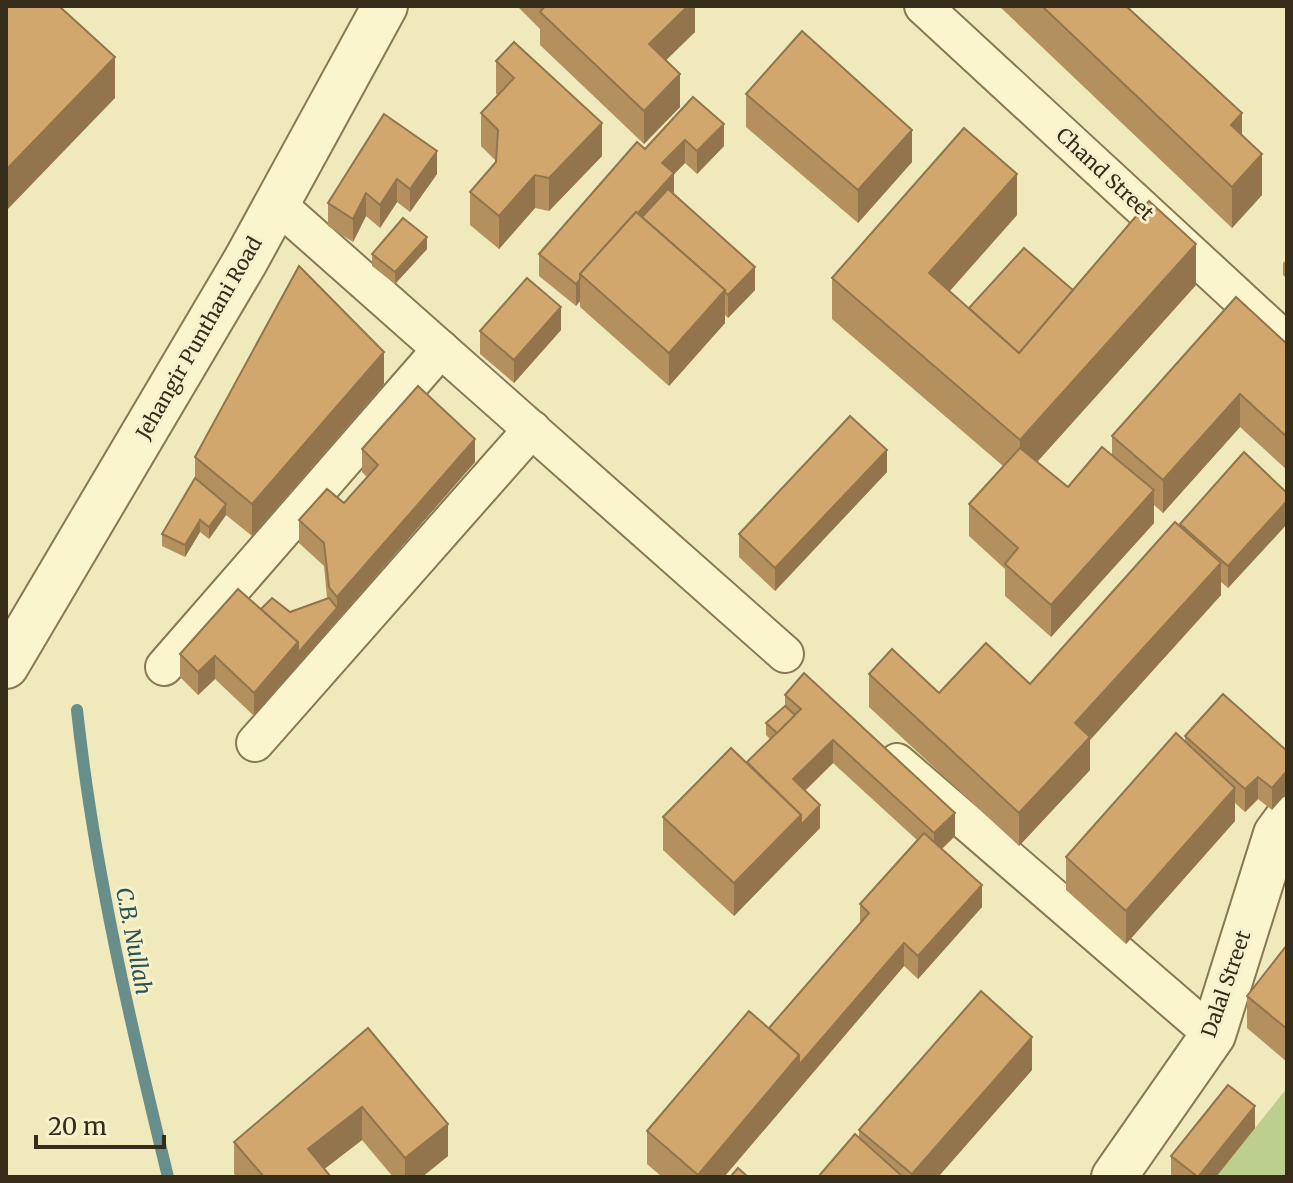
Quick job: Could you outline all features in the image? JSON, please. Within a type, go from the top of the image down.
[{"type":"street","name":"Jehangir Punthani Road","points":[[6,666],[246,260],[385,6]]},
{"type":"street","name":"Chand Street","points":[[923,6],[1287,342]]},
{"type":"street","points":[[277,204],[785,654]]},
{"type":"street","points":[[164,667],[441,349]]},
{"type":"street","points":[[255,743],[532,429]]},
{"type":"street","points":[[871,739],[1213,1035]]},
{"type":"street","name":"Dalal Street","points":[[1114,1177],[1213,1035],[1276,834],[1287,819]]},
{"type":"green space","points":[[1287,1088],[1287,1177],[1216,1177]]},
{"type":"building","points":[[6,6],[59,6],[115,57],[6,170]]},
{"type":"building","points":[[545,6],[688,6],[649,44],[680,74],[644,111],[540,12]]},
{"type":"building","points":[[1042,6],[1126,6],[1242,113],[1231,125],[1262,154],[1232,187]]},
{"type":"building","points":[[802,31],[912,130],[858,190],[746,94]]},
{"type":"building","points":[[514,42],[602,123],[549,178],[535,175],[499,216],[470,192],[496,162],[498,130],[481,113],[514,78],[496,61]]},
{"type":"building","points":[[693,97],[724,124],[697,151],[685,140],[662,163],[674,173],[580,274],[576,284],[539,254],[637,142],[645,149]]},
{"type":"building","points":[[384,114],[437,151],[410,189],[397,179],[380,205],[366,193],[353,219],[328,203]]},
{"type":"building","points":[[964,128],[1017,174],[929,273],[1019,353],[1149,201],[1196,244],[1020,440],[832,278]]},
{"type":"building","points":[[668,189],[755,267],[728,295],[642,217]]},
{"type":"building","points":[[636,212],[725,290],[669,353],[580,274]]},
{"type":"building","points":[[403,218],[427,237],[395,272],[372,254]]},
{"type":"building","points":[[1024,248],[1073,290],[1019,353],[969,308]]},
{"type":"building","points":[[299,266],[384,352],[252,504],[195,457]]},
{"type":"building","points":[[527,278],[561,307],[514,360],[480,331]]},
{"type":"building","points":[[1236,297],[1287,344],[1287,437],[1240,394],[1163,480],[1112,436]]},
{"type":"building","points":[[418,386],[475,439],[337,597],[329,587],[324,543],[299,520],[327,489],[344,503],[378,465],[362,449]]},
{"type":"building","points":[[850,416],[887,450],[775,568],[739,534]]},
{"type":"building","points":[[1102,447],[1154,490],[1051,605],[1005,564],[1018,548],[969,504],[1020,448],[1068,487]]},
{"type":"building","points":[[1244,452],[1287,493],[1287,501],[1228,566],[1180,524]]},
{"type":"building","points":[[195,478],[226,504],[209,527],[200,520],[185,545],[162,534]]},
{"type":"building","points":[[1175,522],[1221,563],[1075,723],[1090,737],[1019,813],[869,674],[892,649],[939,693],[986,643],[1030,684]]},
{"type":"building","points":[[238,589],[298,642],[254,693],[215,656],[198,672],[180,654]]},
{"type":"building","points":[[272,598],[290,612],[329,598],[337,608],[298,653],[298,642],[261,609]]},
{"type":"building","points":[[804,673],[955,813],[934,833],[833,740],[793,779],[820,805],[801,825],[801,815],[747,762],[801,709],[785,695]]},
{"type":"building","points":[[1223,694],[1287,751],[1287,771],[1272,788],[1258,777],[1245,789],[1185,736]]},
{"type":"building","points":[[785,706],[795,715],[777,733],[766,723]]},
{"type":"building","points":[[1176,733],[1235,788],[1126,911],[1066,857]]},
{"type":"building","points":[[731,748],[801,815],[734,883],[663,817]]},
{"type":"building","points":[[924,833],[982,885],[918,956],[904,943],[799,1065],[799,1055],[769,1028],[869,913],[860,904]]},
{"type":"building","points":[[1287,945],[1287,1029],[1247,996]]},
{"type":"building","points":[[981,991],[1032,1037],[912,1174],[859,1130]]},
{"type":"building","points":[[749,1011],[799,1055],[698,1175],[647,1131]]},
{"type":"building","points":[[368,1028],[448,1124],[405,1158],[362,1107],[308,1149],[331,1177],[264,1177],[234,1142]]},
{"type":"building","points":[[1228,1085],[1255,1106],[1198,1177],[1171,1156]]},
{"type":"building","points":[[855,1134],[903,1177],[818,1177]]},
{"type":"building","points":[[738,1168],[748,1177],[730,1177]]},
{"type":"waterway","name":"C.B. Nullah","points":[[77,710],[103,886],[168,1177]]}]
